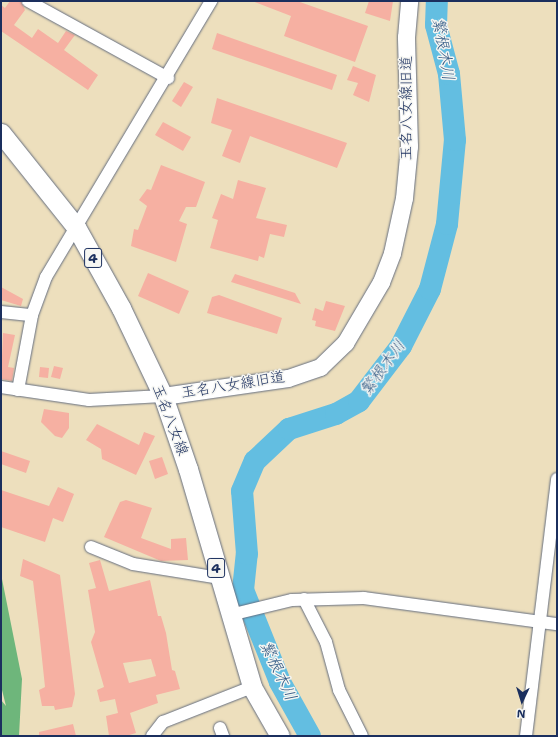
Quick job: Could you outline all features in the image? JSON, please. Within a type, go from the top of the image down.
[{"type":"main road","name":"玉名八女線","points":[[1,134],[76,227],[121,308],[163,396],[188,469],[218,578],[236,614],[252,687],[280,736]]},
{"type":"street","points":[[28,1],[168,78]]},
{"type":"street","points":[[18,390],[32,314],[46,277],[168,78],[211,1]]},
{"type":"street","name":"玉名八女線旧道","points":[[163,396],[288,378],[320,367],[345,343],[381,282],[392,253],[404,198],[409,146],[406,37],[409,1]]},
{"type":"street","points":[[1,312],[32,314]]},
{"type":"street","points":[[1,387],[89,400],[163,396]]},
{"type":"street","points":[[526,736],[557,479]]},
{"type":"street","points":[[91,547],[133,564],[218,578]]},
{"type":"street","points":[[236,614],[298,600],[364,598],[557,624]]},
{"type":"street","points":[[298,600],[326,642],[339,690],[362,736]]},
{"type":"street","points":[[152,736],[163,722],[252,687]]},
{"type":"green space","points":[[1,574],[22,679],[19,736],[1,736],[1,700],[6,706],[1,686]]},
{"type":"building","points":[[10,1],[21,1],[25,10],[14,25],[32,38],[38,29],[58,43],[66,31],[75,35],[64,50],[98,75],[88,90],[1,31],[1,5],[5,8]]},
{"type":"building","points":[[252,1],[297,1],[368,26],[355,62],[284,36],[291,16]]},
{"type":"building","points":[[369,1],[393,1],[390,21],[365,13]]},
{"type":"building","points":[[217,33],[337,75],[332,90],[212,49]]},
{"type":"building","points":[[353,66],[376,75],[369,102],[353,95],[358,83],[347,80]]},
{"type":"building","points":[[184,82],[193,87],[181,107],[172,101]]},
{"type":"building","points":[[217,98],[347,143],[337,168],[250,136],[240,163],[222,156],[232,130],[211,123]]},
{"type":"building","points":[[163,122],[191,137],[183,151],[155,135]]},
{"type":"building","points":[[161,165],[205,182],[196,207],[186,207],[179,221],[187,224],[176,262],[131,246],[134,229],[138,230],[147,206],[139,200],[147,189],[151,190]]},
{"type":"building","points":[[238,180],[266,188],[256,218],[287,225],[284,237],[270,234],[264,258],[259,256],[258,261],[210,248],[218,220],[212,218],[221,194],[233,199]]},
{"type":"building","points":[[148,273],[189,291],[179,314],[138,296]]},
{"type":"building","points":[[235,274],[295,293],[301,304],[231,282]]},
{"type":"building","points":[[1,287],[23,299],[21,306],[1,300]]},
{"type":"building","points":[[219,295],[282,318],[277,334],[207,313],[212,297]]},
{"type":"building","points":[[326,301],[345,306],[335,331],[315,326],[316,321],[312,320],[315,308],[323,311]]},
{"type":"building","points":[[3,333],[15,335],[8,367],[14,368],[12,381],[1,379]]},
{"type":"building","points":[[54,366],[63,368],[60,379],[51,377]]},
{"type":"building","points":[[40,367],[49,368],[48,378],[39,377]]},
{"type":"building","points":[[44,409],[69,413],[69,428],[62,438],[55,436],[41,422]]},
{"type":"building","points":[[97,424],[139,445],[144,432],[155,436],[136,475],[102,459],[101,449],[86,440]]},
{"type":"building","points":[[1,451],[30,461],[26,473],[1,464]]},
{"type":"building","points":[[162,457],[168,474],[155,479],[149,461]]},
{"type":"building","points":[[58,487],[74,494],[63,522],[53,518],[45,542],[1,527],[1,490],[49,506]]},
{"type":"building","points":[[126,500],[152,508],[141,538],[171,549],[171,539],[186,538],[188,560],[161,561],[104,537],[120,502]]},
{"type":"building","points":[[23,559],[60,575],[75,694],[72,707],[55,710],[54,706],[42,706],[39,690],[45,687],[33,581],[20,576]]},
{"type":"building","points":[[100,560],[109,591],[150,580],[158,616],[161,616],[166,633],[172,670],[175,671],[180,689],[156,695],[158,703],[130,713],[136,733],[126,736],[109,736],[106,716],[118,713],[115,699],[100,702],[97,690],[104,687],[91,642],[95,632],[88,590],[96,588],[89,563]],"holes":[[[151,659],[156,676],[129,683],[123,663]]]},
{"type":"building","points":[[73,724],[76,736],[39,736],[39,732]]},
{"type":"waterway","name":"繁根木川","points":[[310,736],[280,682],[243,590],[247,554],[242,491],[255,461],[289,429],[336,414],[359,401],[401,346],[430,289],[447,224],[455,140],[449,74],[436,25],[437,1]]}]
